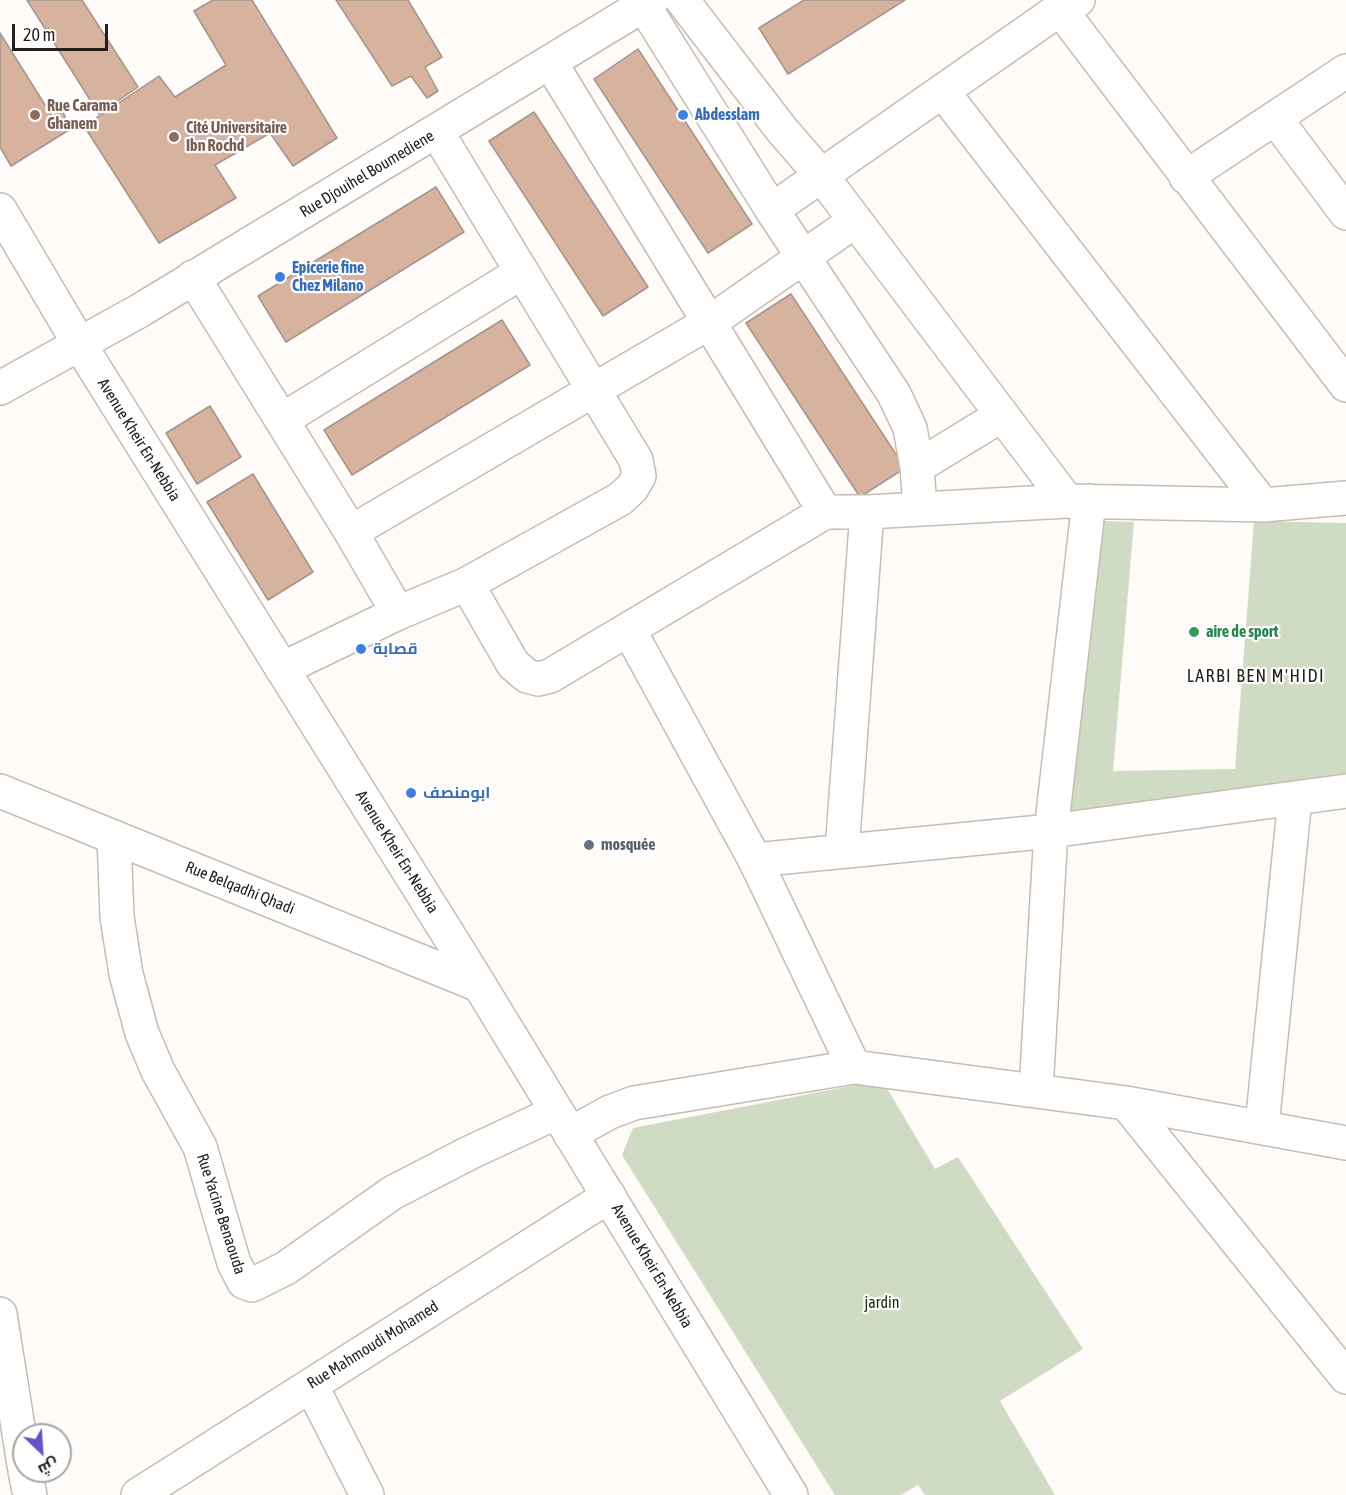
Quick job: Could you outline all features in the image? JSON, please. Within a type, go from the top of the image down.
[{"type":"street","points":[[682,0],[782,130],[820,175],[1002,415],[1078,501],[1051,831],[1036,1090]]},
{"type":"street","points":[[648,3],[772,210],[894,394],[910,428],[917,467],[920,509]]},
{"type":"street","name":"Rue Djouihel Boumediene","points":[[0,388],[80,345],[648,3]]},
{"type":"street","points":[[772,210],[1069,5],[1186,177],[1346,386]]},
{"type":"street","points":[[550,62],[825,512]]},
{"type":"street","points":[[1186,177],[1346,71]]},
{"type":"street","points":[[943,92],[1263,505]]},
{"type":"street","points":[[1275,118],[1346,213]]},
{"type":"street","points":[[282,669],[398,613],[467,584],[602,509],[632,488],[639,476],[636,460],[437,132]]},
{"type":"street","name":"Avenue Kheir En-Nebbia","points":[[0,210],[80,345],[479,985],[791,1495]]},
{"type":"street","points":[[351,532],[710,321],[855,221]]},
{"type":"street","points":[[282,420],[522,272]]},
{"type":"street","points":[[193,277],[351,532],[398,613]]},
{"type":"street","points":[[917,467],[1002,415]]},
{"type":"street","points":[[467,584],[513,664],[527,676],[538,679],[550,676],[825,512],[867,512],[1078,501],[1263,505],[1346,498]]},
{"type":"street","points":[[842,851],[867,512]]},
{"type":"street","points":[[629,630],[755,860],[854,1067]]},
{"type":"street","points":[[755,860],[1051,831],[1346,791]]},
{"type":"street","name":"Rue Belqadhi Qhadi","points":[[1,794],[114,837],[479,985]]},
{"type":"street","points":[[1262,1125],[1295,798]]},
{"type":"street","name":"Rue Yacine Benaouda","points":[[114,837],[117,917],[126,974],[142,1033],[158,1071],[200,1147],[234,1263],[244,1282],[252,1285],[286,1268],[392,1193],[469,1153],[563,1123]]},
{"type":"street","points":[[563,1123],[610,1112],[634,1103],[854,1067],[1126,1103],[1262,1125],[1346,1143]]},
{"type":"street","points":[[1126,1103],[1346,1377]]},
{"type":"street","name":"Rue Mahmoudi Mohamed","points":[[138,1495],[609,1196]]},
{"type":"street","points":[[0,1314],[4,1373],[15,1423]]},
{"type":"street","points":[[311,1385],[367,1495]]},
{"type":"green space","points":[[1102,521],[1134,522],[1113,771],[1235,769],[1254,521],[1346,523],[1346,773],[1070,814]]},
{"type":"green space","name":"jardin","points":[[882,1080],[935,1169],[958,1157],[1083,1349],[1000,1401],[1055,1495],[925,1495],[918,1485],[901,1495],[835,1495],[622,1155],[633,1128]]},
{"type":"building","points":[[27,0],[82,0],[138,87],[99,114]]},
{"type":"building","points":[[213,0],[252,0],[337,138],[293,166],[270,133],[215,165],[236,198],[159,243],[84,126],[159,76],[175,97],[226,65],[194,11]]},
{"type":"building","points":[[336,0],[408,0],[442,57],[425,67],[438,91],[427,98],[411,76],[392,86]]},
{"type":"building","points":[[804,0],[905,0],[788,74],[759,28]]},
{"type":"building","points":[[0,33],[52,116],[63,111],[69,130],[11,166],[0,147]]},
{"type":"building","points":[[638,49],[752,224],[708,253],[594,79]]},
{"type":"building","points":[[534,112],[648,287],[603,316],[489,141]]},
{"type":"building","points":[[436,187],[464,232],[286,342],[258,296]]},
{"type":"building","points":[[791,294],[905,468],[860,497],[746,323]]},
{"type":"building","points":[[502,320],[530,365],[352,475],[324,430]]},
{"type":"building","points":[[210,406],[241,457],[197,484],[166,433]]},
{"type":"building","points":[[253,474],[313,572],[268,600],[207,502]]},
{"type":"place","name":"Rue Carama Ghanem","points":[[35,115]]},
{"type":"place","name":"Abdesslam","points":[[683,115]]},
{"type":"place","name":"Cité Universitaire Ibn Rochd","points":[[174,137]]},
{"type":"place","name":"Epicerie fine Chez Milano","points":[[280,277]]},
{"type":"place","name":"aire de sport","points":[[1194,632]]},
{"type":"place","name":"قصابة","points":[[361,649]]},
{"type":"place","name":"ابومنصف","points":[[411,793]]},
{"type":"place","name":"mosquée","points":[[589,845]]},
{"type":"district","name":"LARBI BEN M'HIDI","points":[[1256,676]]}]
